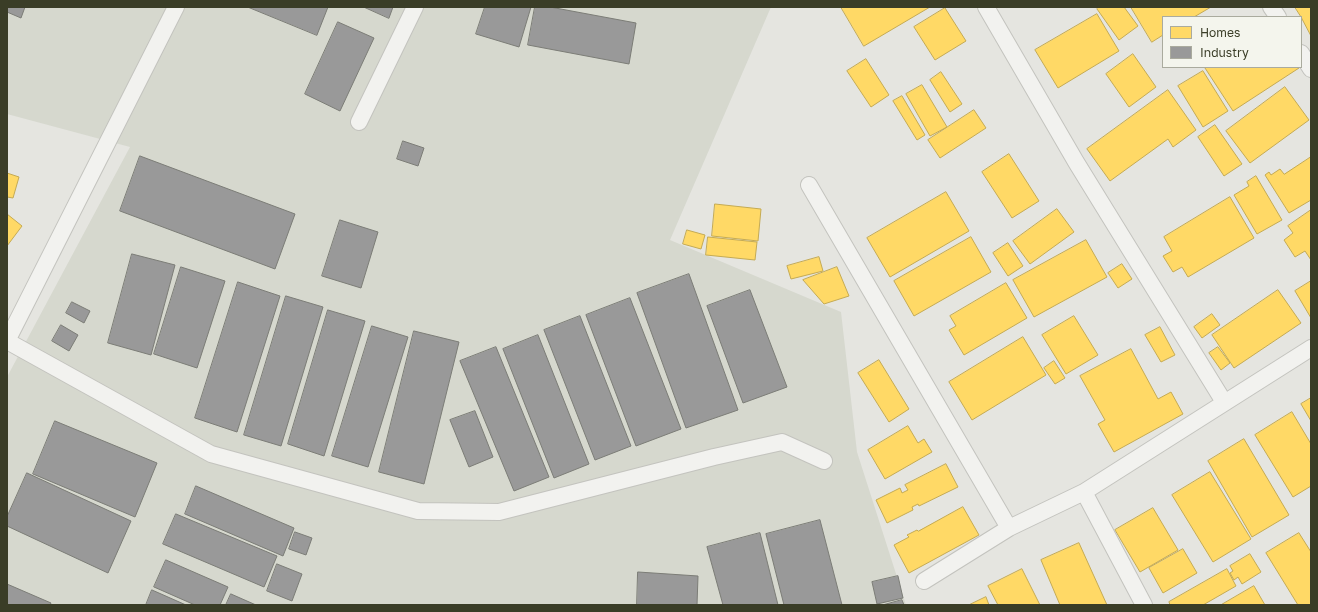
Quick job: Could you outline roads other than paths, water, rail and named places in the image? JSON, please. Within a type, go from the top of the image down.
[{"type":"street","points":[[176,7],[7,341],[211,454],[418,512],[499,512],[714,457],[782,442],[824,461]]},
{"type":"street","points":[[359,122],[415,7]]},
{"type":"street","points":[[986,7],[1076,162],[1224,402]]},
{"type":"street","points":[[1272,7],[1277,16]]},
{"type":"street","points":[[1302,55],[1311,69]]},
{"type":"street","points":[[809,185],[1009,528]]},
{"type":"street","points":[[924,581],[1009,528],[1084,492],[1311,348]]},
{"type":"street","points":[[1084,492],[1144,605]]}]
